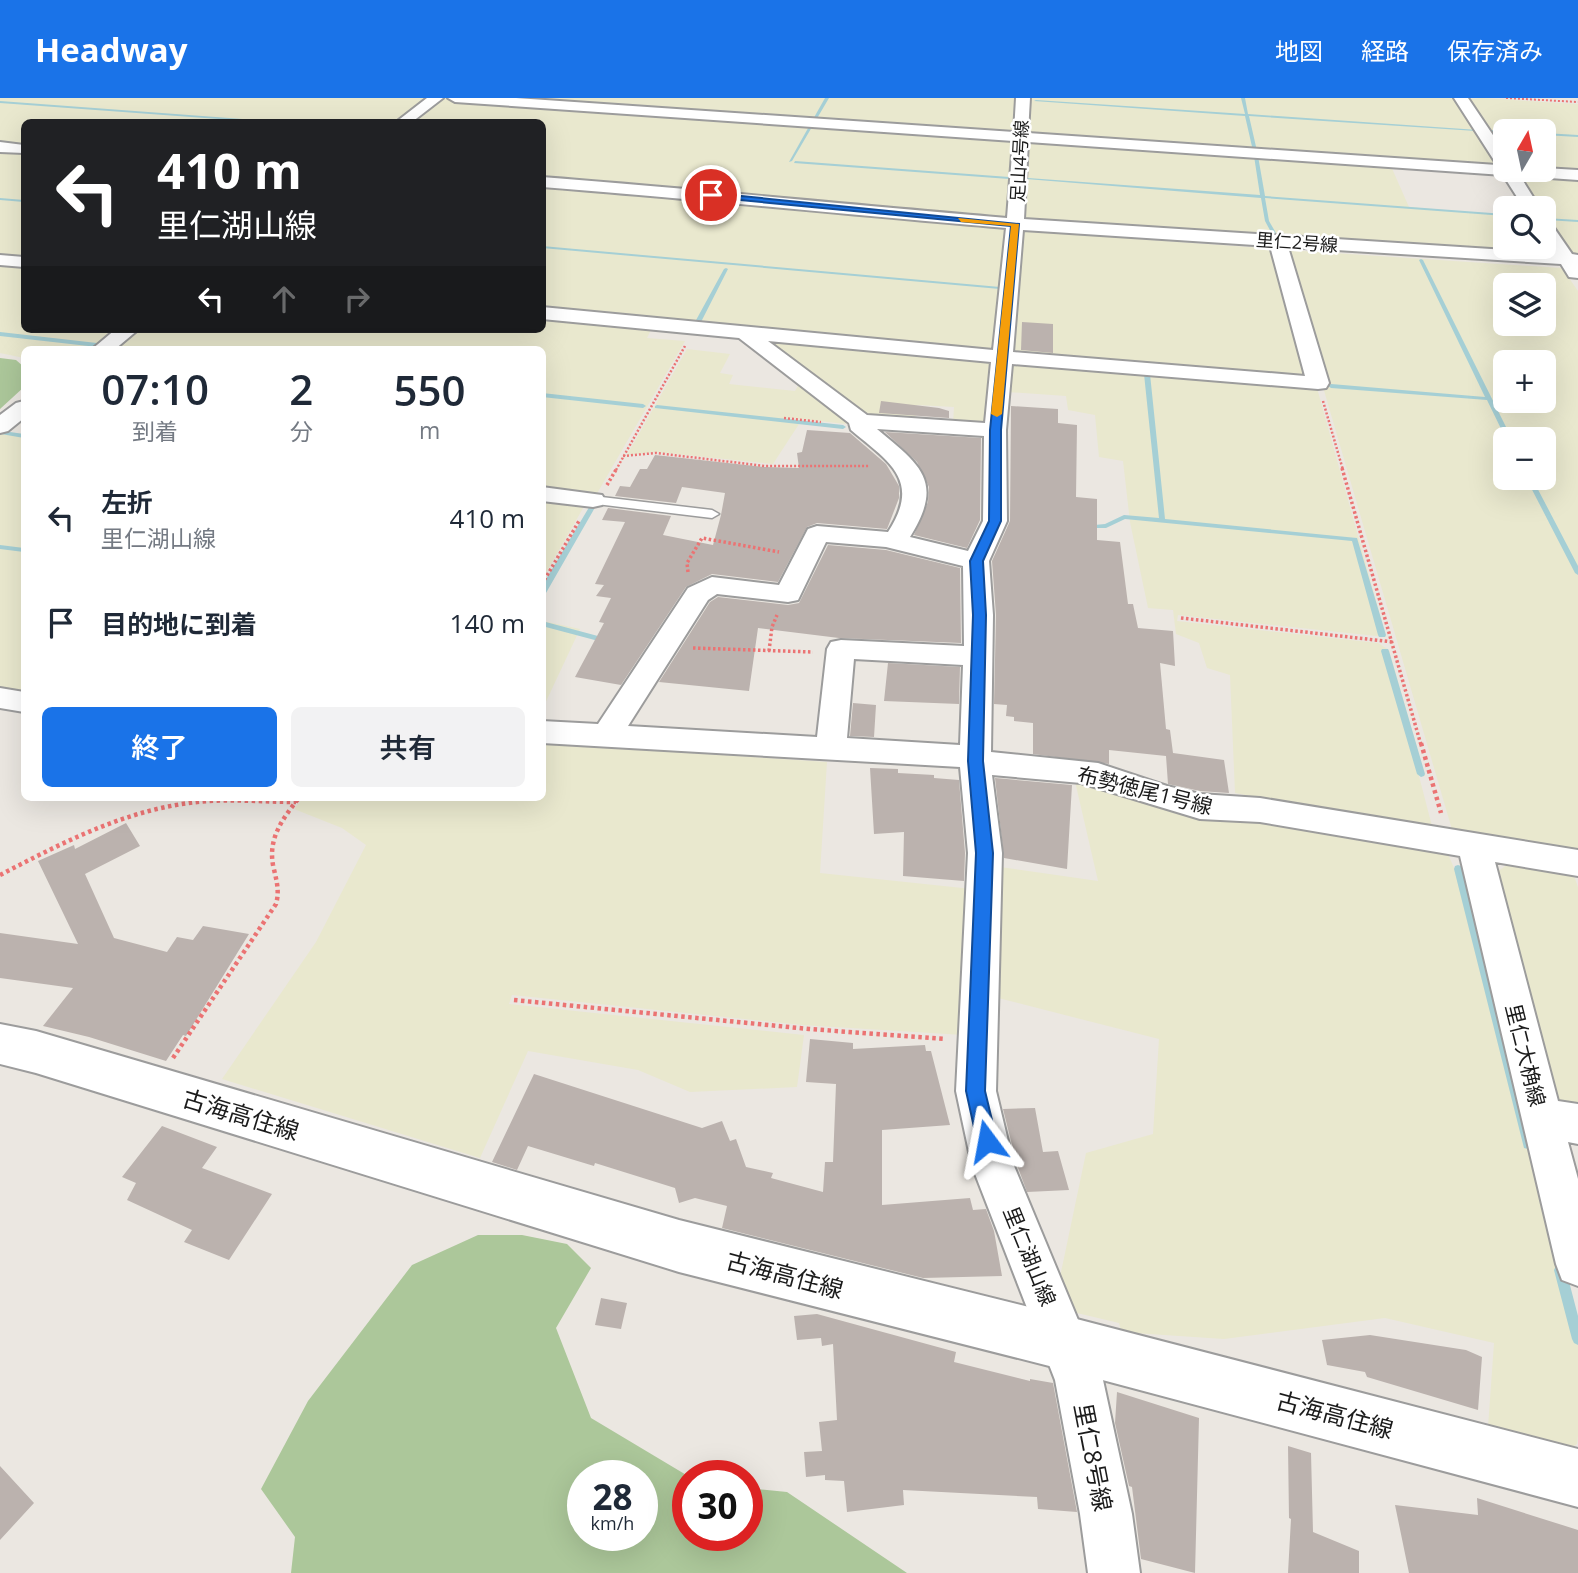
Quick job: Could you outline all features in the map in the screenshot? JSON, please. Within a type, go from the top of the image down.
[{"type":"street","points":[[407,119],[436,98]]},
{"type":"street","points":[[455,98],[1493,169]]},
{"type":"street","name":"足山4号線","points":[[1015,224],[1023,98]]},
{"type":"street","points":[[1461,98],[1493,147]]},
{"type":"street","points":[[0,147],[21,149]]},
{"type":"street","points":[[1556,173],[1578,175]]},
{"type":"street","points":[[546,182],[763,199],[839,209],[1015,224]]},
{"type":"street","name":"里仁2号線","points":[[1015,224],[1278,241],[1574,266]]},
{"type":"street","name":"里仁湖山線","points":[[1015,224],[995,430],[995,521],[976,561],[979,615],[975,761],[985,853],[976,1091],[993,1166],[1065,1343]]},
{"type":"street","points":[[546,313],[1002,357],[1318,383],[1278,241]]},
{"type":"street","points":[[1556,242],[1574,266]]},
{"type":"street","points":[[0,260],[21,262]]},
{"type":"street","points":[[744,332],[861,421],[995,430]]},
{"type":"street","points":[[106,346],[124,333]]},
{"type":"street","points":[[0,427],[21,410]]},
{"type":"street","points":[[861,421],[859,425],[912,472],[918,492],[913,509],[895,541]]},
{"type":"street","points":[[0,427],[21,430]]},
{"type":"street","points":[[546,494],[593,499]]},
{"type":"street","points":[[606,736],[698,594],[712,585],[788,594],[817,534],[895,541],[976,561]]},
{"type":"street","points":[[831,748],[841,649],[976,656]]},
{"type":"street","points":[[0,698],[21,702]]},
{"type":"street","name":"布勢徳尾1号線","points":[[546,732],[960,756],[975,761],[1098,775],[1165,798],[1201,806],[1237,812],[1261,810],[1578,863]]},
{"type":"street","name":"里仁大桷線","points":[[1461,843],[1560,1121],[1578,1264]]},
{"type":"street","name":"古海高住線","points":[[0,1044],[36,1052],[679,1246],[1065,1343],[1578,1478]]},
{"type":"street","name":"里仁8号線","points":[[1065,1343],[1079,1380],[1106,1514],[1114,1573]]},
{"type":"lane","points":[[593,499],[712,514]]},
{"type":"path","points":[[1506,98],[1578,102]]},
{"type":"path","points":[[546,577],[593,499],[600,496],[696,327]]},
{"type":"path","points":[[1318,383],[1393,642],[1461,843]]},
{"type":"path","points":[[622,456],[656,453],[765,466],[905,465]]},
{"type":"path","points":[[708,588],[686,568],[702,538],[807,556]]},
{"type":"path","points":[[769,651],[772,627],[784,594]]},
{"type":"path","points":[[1181,618],[1393,642]]},
{"type":"path","points":[[664,646],[840,652]]},
{"type":"path","points":[[0,875],[86,833],[145,812],[210,801]]},
{"type":"path","points":[[153,1087],[276,904],[280,896],[271,855],[275,836],[297,801]]},
{"type":"path","points":[[514,1000],[809,1029],[977,1041]]},
{"type":"green space","points":[[0,98],[429,98],[399,119],[21,119],[21,147],[0,146]]},
{"type":"green space","points":[[445,98],[1015,140],[1009,219],[546,180],[546,119],[412,119]]},
{"type":"green space","points":[[477,98],[1018,98],[1015,135]]},
{"type":"green space","points":[[1027,98],[1457,98],[1493,153],[1493,166],[1026,135]]},
{"type":"green space","points":[[1468,99],[1578,104],[1578,174],[1556,171],[1556,119],[1493,119],[1493,138]]},
{"type":"green space","points":[[1025,139],[1390,164],[1409,207],[1493,214],[1493,251],[1021,222]]},
{"type":"green space","points":[[0,149],[21,151],[21,259],[0,257]]},
{"type":"green space","points":[[1556,177],[1578,178],[1578,259],[1570,256],[1556,234],[1556,196],[1530,196],[1521,182],[1556,182]]},
{"type":"green space","points":[[546,184],[813,208],[812,211],[818,212],[820,209],[912,218],[913,222],[919,222],[922,218],[1006,227],[1009,230],[998,352],[546,309]]},
{"type":"green space","points":[[1023,228],[1271,242],[1274,247],[1137,239],[1276,249],[1313,377],[1010,354]]},
{"type":"green space","points":[[1287,250],[1562,268],[1578,291],[1578,853],[1453,833],[1323,387],[1328,384]]},
{"type":"green space","points":[[0,262],[21,264],[21,333],[117,333],[99,346],[21,346],[21,357],[0,353]]},
{"type":"green space","points":[[546,315],[653,326],[647,338],[685,341],[595,497],[546,490],[546,346],[112,346],[129,333],[546,333]]},
{"type":"green space","points":[[766,337],[997,360],[992,424],[953,424],[954,407],[917,405],[915,422],[863,418],[759,341]]},
{"type":"green space","points":[[687,349],[730,354],[720,373],[733,375],[729,384],[795,391],[802,379],[852,417],[846,424],[783,417],[801,421],[773,464],[655,452],[627,455]]},
{"type":"green space","points":[[0,358],[16,360],[21,364],[21,390],[0,409]]},
{"type":"green space","points":[[1009,363],[1317,388],[1386,637],[1178,615],[1177,621],[1378,643],[1389,650],[1425,776],[1419,776],[1433,830],[1235,793],[1230,675],[1207,668],[1199,643],[1176,634],[1173,610],[1148,608],[1130,522],[1123,461],[1099,457],[1095,415],[1068,410],[1066,396],[1007,392]]},
{"type":"green space","points":[[0,433],[21,434],[21,695],[0,692]]},
{"type":"green space","points":[[546,498],[586,503],[546,573]]},
{"type":"green space","points":[[546,622],[580,629],[546,702]]},
{"type":"green space","points":[[546,743],[827,762],[820,873],[972,889],[963,1035],[802,1025],[512,995],[509,1004],[804,1035],[797,1087],[690,1092],[638,1070],[528,1051],[480,1158],[222,1079],[316,942],[366,845],[342,828],[294,809],[301,801],[546,801]]},
{"type":"green space","points":[[1074,777],[1294,828],[1448,854],[1454,868],[1460,868],[1578,1325],[1577,1444],[1568,1450],[1488,1427],[1494,1343],[1385,1318],[1224,1339],[1134,1333],[1121,1330],[1119,1323],[1077,1313],[1060,1277],[1086,1153],[1153,1134],[1159,1039],[994,997],[993,866],[1098,881]]},
{"type":"green space","points":[[1508,864],[1571,868],[1578,887],[1578,1117],[1557,1113],[1497,872]]},
{"type":"green space","points":[[478,1235],[522,1235],[567,1244],[591,1268],[556,1328],[591,1418],[672,1466],[672,1551],[763,1551],[763,1490],[787,1492],[907,1573],[291,1573],[295,1537],[261,1489],[308,1401],[412,1265]]},
{"type":"building","points":[[1022,322],[1053,324],[1053,353],[1021,350]]},
{"type":"building","points":[[881,401],[939,408],[949,411],[949,418],[879,413]]},
{"type":"building","points":[[1011,406],[1058,409],[1058,423],[1077,425],[1076,497],[1097,499],[1097,540],[1120,542],[1128,604],[1133,604],[1138,628],[1173,631],[1175,666],[1160,663],[1166,729],[1170,730],[1173,753],[1224,760],[1229,793],[1200,791],[1168,784],[1166,756],[1109,750],[1109,764],[1033,754],[1033,723],[1014,721],[1014,717],[1006,716],[1007,705],[994,704],[996,615],[992,561],[1010,521]]},
{"type":"building","points":[[807,430],[850,433],[886,464],[899,486],[899,498],[887,529],[817,523],[807,527],[778,582],[712,574],[686,587],[621,685],[575,677],[604,623],[599,622],[611,598],[596,596],[604,585],[595,584],[625,522],[602,520],[608,508],[671,516],[663,535],[713,545],[725,493],[682,487],[676,503],[615,496],[620,486],[630,487],[640,469],[647,469],[655,455],[799,468],[797,453],[802,452]]},
{"type":"building","points":[[885,432],[981,438],[980,520],[967,548],[914,535],[928,502],[929,487],[917,462]]},
{"type":"building","points":[[828,545],[886,550],[960,568],[961,643],[839,638],[758,628],[749,691],[659,682],[710,602],[718,597],[788,605],[799,603]]},
{"type":"building","points":[[888,663],[960,667],[959,704],[884,701]]},
{"type":"building","points":[[853,703],[876,705],[874,737],[850,736]]},
{"type":"building","points":[[870,768],[898,769],[898,773],[934,775],[934,778],[959,780],[965,853],[964,881],[903,876],[904,832],[874,834]]},
{"type":"building","points":[[995,778],[1072,785],[1067,869],[1004,858]]},
{"type":"building","points":[[126,823],[140,846],[85,874],[114,938],[167,952],[177,937],[193,940],[203,926],[249,934],[186,1036],[183,1035],[166,1061],[43,1026],[73,988],[0,978],[0,933],[78,944],[38,861],[74,845],[75,849]]},
{"type":"building","points":[[810,1039],[853,1043],[853,1049],[925,1045],[926,1051],[931,1051],[950,1125],[882,1130],[882,1205],[970,1198],[973,1210],[986,1209],[994,1231],[1002,1276],[923,1278],[722,1228],[727,1206],[695,1198],[679,1203],[675,1188],[528,1146],[517,1170],[492,1162],[534,1074],[702,1128],[722,1121],[730,1141],[736,1139],[746,1167],[773,1173],[771,1178],[823,1192],[825,1162],[833,1162],[836,1084],[806,1082]]},
{"type":"building","points":[[1035,1108],[1043,1152],[1058,1151],[1069,1190],[1027,1192],[1017,1165],[1003,1109]]},
{"type":"building","points":[[162,1126],[217,1147],[202,1168],[272,1194],[229,1260],[184,1242],[192,1230],[127,1200],[136,1183],[122,1177]]},
{"type":"building","points":[[601,1298],[627,1303],[621,1329],[595,1325]]},
{"type":"building","points":[[817,1314],[956,1352],[954,1362],[1030,1381],[1053,1383],[1077,1512],[1038,1509],[1037,1497],[903,1490],[904,1505],[847,1512],[844,1481],[825,1480],[825,1475],[806,1477],[804,1452],[822,1451],[819,1422],[837,1420],[833,1344],[822,1346],[821,1338],[797,1340],[794,1316]]},
{"type":"building","points":[[1370,1335],[1466,1350],[1482,1357],[1478,1410],[1367,1377],[1365,1372],[1327,1365],[1322,1340]]},
{"type":"building","points":[[1117,1392],[1199,1418],[1195,1573],[1141,1559],[1132,1487],[1129,1486],[1115,1423]]},
{"type":"building","points":[[1288,1446],[1311,1453],[1313,1532],[1359,1551],[1359,1573],[1288,1573],[1291,1519]]},
{"type":"building","points":[[0,1466],[34,1503],[0,1540]]},
{"type":"building","points":[[1477,1498],[1578,1530],[1578,1573],[1409,1573],[1395,1505],[1478,1515]]},
{"type":"waterway","points":[[790,161],[827,98]]},
{"type":"waterway","points":[[987,98],[1015,100]]},
{"type":"waterway","points":[[1243,98],[1247,115]]},
{"type":"waterway","points":[[1036,101],[1247,115]]},
{"type":"waterway","points":[[0,102],[230,119]]},
{"type":"waterway","points":[[1247,115],[1476,130]]},
{"type":"waterway","points":[[1247,115],[1255,151]]},
{"type":"waterway","points":[[1556,135],[1578,136]]},
{"type":"waterway","points":[[1256,156],[1263,197]]},
{"type":"waterway","points":[[795,162],[1009,178]]},
{"type":"waterway","points":[[1028,179],[1263,197]]},
{"type":"waterway","points":[[1263,197],[1493,214]]},
{"type":"waterway","points":[[1263,197],[1267,221],[1274,233]]},
{"type":"waterway","points":[[0,199],[21,201]]},
{"type":"waterway","points":[[1556,220],[1578,221]]},
{"type":"waterway","points":[[546,247],[1000,288]]},
{"type":"waterway","points":[[1421,260],[1489,399]]},
{"type":"waterway","points":[[698,322],[726,269]]},
{"type":"waterway","points":[[0,334],[97,345]]},
{"type":"waterway","points":[[1147,374],[1162,520]]},
{"type":"waterway","points":[[1331,386],[1489,399]]},
{"type":"waterway","points":[[546,395],[643,406]]},
{"type":"waterway","points":[[1489,399],[1503,427]]},
{"type":"waterway","points":[[657,407],[843,427]]},
{"type":"waterway","points":[[3,433],[21,436]]},
{"type":"waterway","points":[[1535,490],[1578,573]]},
{"type":"waterway","points":[[546,586],[594,504]]},
{"type":"waterway","points":[[1086,527],[1106,526],[1124,517],[1355,539],[1382,635]]},
{"type":"waterway","points":[[0,547],[21,550]]},
{"type":"waterway","points":[[546,624],[606,641]]},
{"type":"waterway","points":[[1385,651],[1421,774]]},
{"type":"waterway","points":[[1458,869],[1528,1144]]},
{"type":"waterway","points":[[1560,1270],[1578,1339]]},
{"type":"slow traffic","points":[[961,219],[1015,224],[997,414]]},
{"type":"route","points":[[711,195],[1015,224],[995,430],[995,521],[976,561],[979,615],[975,761],[985,853],[976,1091],[987,1141]]}]
